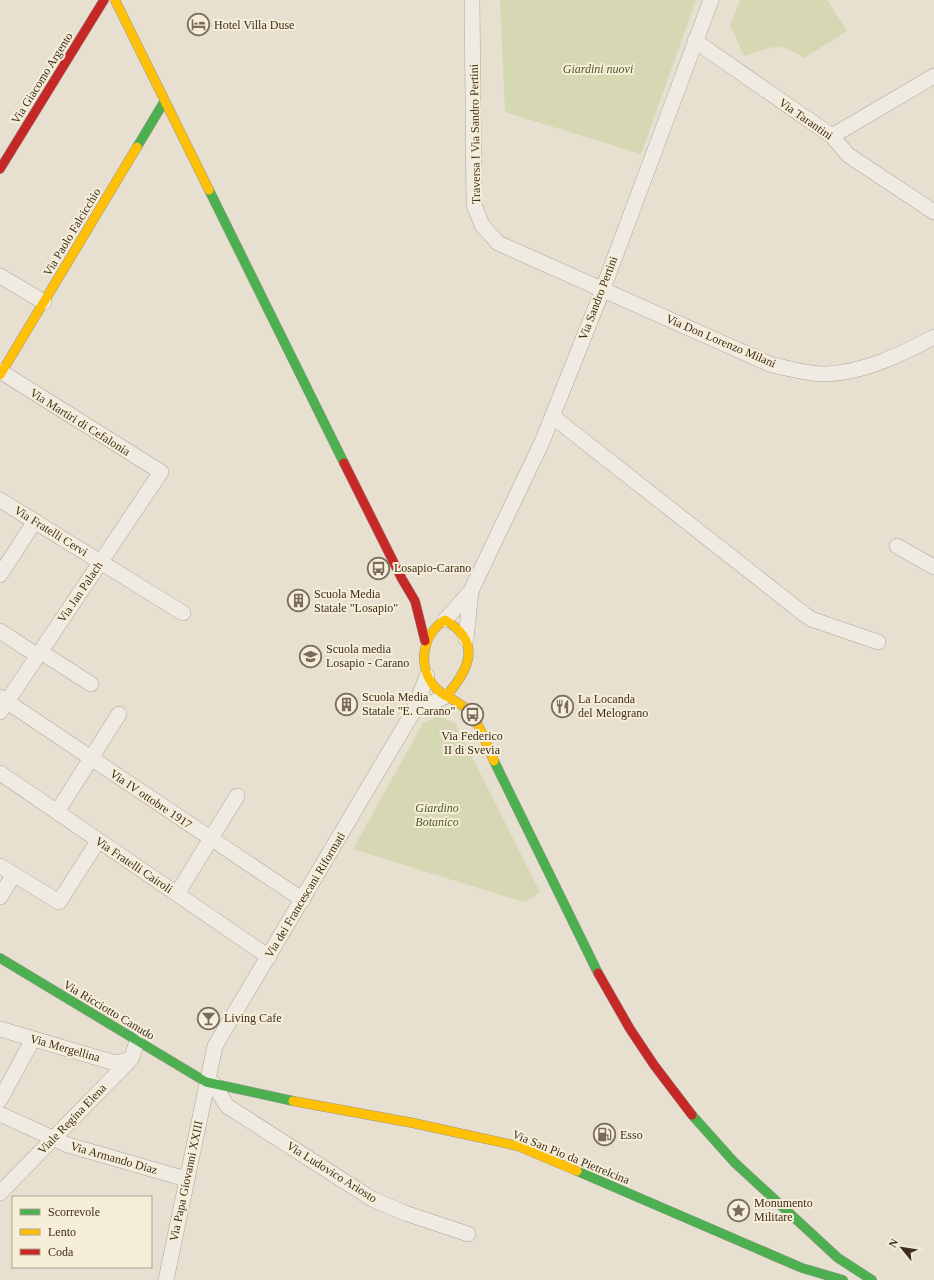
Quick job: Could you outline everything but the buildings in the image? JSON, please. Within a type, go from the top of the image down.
[{"type":"main road","name":"Via Giacomo Argento","points":[[0,169],[104,0]]},
{"type":"main road","points":[[114,0],[402,579],[415,602],[425,641]]},
{"type":"main road","name":"Via Paolo Falcicchio","points":[[0,373],[164,102]]},
{"type":"main road","points":[[415,602],[436,618],[457,626],[466,639],[469,650],[467,666],[467,708]]},
{"type":"main road","points":[[436,618],[425,641],[424,648],[427,676],[436,688],[446,696],[467,708],[472,715],[594,965],[630,1029],[654,1065],[701,1127],[734,1162],[838,1258],[872,1280]]},
{"type":"main road","points":[[446,696],[457,686],[467,666]]},
{"type":"main road","name":"Via Ricciotto Canudo","points":[[0,958],[137,1042],[210,1083]]},
{"type":"main road","name":"Via San Pio da Pietrelcina","points":[[210,1083],[312,1105],[413,1123],[518,1146],[802,1268],[843,1280]]},
{"type":"street","name":"Traversa I Via Sandro Pertini","points":[[472,0],[474,205],[482,225],[498,243],[522,255],[603,289]]},
{"type":"street","name":"Via Sandro Pertini","points":[[472,590],[542,442],[603,289],[711,0]]},
{"type":"street","name":"Via Tarantini","points":[[695,41],[832,136],[848,155],[934,212]]},
{"type":"street","points":[[832,136],[934,76]]},
{"type":"street","points":[[0,276],[44,302]]},
{"type":"street","name":"Via Don Lorenzo Milani","points":[[603,289],[772,364],[798,370],[826,374],[860,368],[886,361],[934,338]]},
{"type":"street","name":"Via Martiri di Cefalonia","points":[[0,373],[161,472]]},
{"type":"street","points":[[552,416],[811,619],[878,642]]},
{"type":"street","name":"Via Jan Palach","points":[[2,704],[39,654],[161,472]]},
{"type":"street","name":"Via Fratelli Cervi","points":[[0,500],[183,613]]},
{"type":"street","points":[[0,575],[35,521]]},
{"type":"street","points":[[897,546],[934,567]]},
{"type":"street","points":[[436,618],[472,590]]},
{"type":"street","points":[[466,639],[472,590]]},
{"type":"street","points":[[0,631],[91,684]]},
{"type":"street","name":"Via dei Francescani Riformati","points":[[210,1083],[218,1041],[413,712],[427,676]]},
{"type":"street","points":[[413,712],[446,696]]},
{"type":"street","name":"Via IV ottobre 1917","points":[[2,704],[91,758],[302,900]]},
{"type":"street","points":[[57,812],[119,714]]},
{"type":"street","name":"Via Fratelli Cairoli","points":[[0,773],[269,957]]},
{"type":"street","points":[[177,894],[237,796]]},
{"type":"street","points":[[0,866],[59,902],[98,841]]},
{"type":"street","points":[[0,897],[14,874]]},
{"type":"street","name":"Via Mergellina","points":[[0,1029],[115,1063],[131,1059]]},
{"type":"street","points":[[0,1100],[32,1039]]},
{"type":"street","name":"Viale Regina Elena","points":[[0,1193],[5,1180],[54,1138],[131,1059],[137,1042]]},
{"type":"street","name":"Via Papa Giovanni XXIII","points":[[166,1280],[186,1179],[210,1083]]},
{"type":"street","name":"Via Ludovico Ariosto","points":[[210,1083],[227,1106],[372,1198],[405,1213],[468,1234]]},
{"type":"street","name":"Via Armando Diaz","points":[[0,1114],[68,1145],[186,1179]]},
{"type":"green space","name":"Giardini nuovi","points":[[500,0],[696,0],[641,154],[505,112]]},
{"type":"green space","points":[[740,0],[827,0],[847,31],[804,58],[795,52],[781,47],[768,48],[744,56],[730,25]]},
{"type":"green space","name":"Giardino Botanico","points":[[438,716],[455,723],[540,892],[526,902],[353,849],[423,723]]},
{"type":"traffic: fast","points":[[137,147],[164,102]]},
{"type":"traffic: fast","points":[[209,190],[344,463]]},
{"type":"traffic: fast","points":[[494,761],[598,973]]},
{"type":"traffic: fast","points":[[0,958],[206,1082],[293,1101]]},
{"type":"traffic: fast","points":[[692,1115],[734,1162],[838,1258],[872,1280]]},
{"type":"traffic: fast","points":[[577,1171],[802,1268],[843,1280]]},
{"type":"traffic: slow","points":[[115,0],[209,190]]},
{"type":"traffic: slow","points":[[0,375],[137,147]]},
{"type":"traffic: slow","points":[[446,696],[454,686],[461,676],[466,666],[468,647],[464,637],[457,628],[445,620],[437,627],[426,644],[424,664],[427,674],[439,691],[443,694],[447,696],[460,704],[468,710],[475,719],[494,761]]},
{"type":"traffic: slow","points":[[293,1101],[413,1123],[518,1146],[577,1171]]},
{"type":"traffic: jam","points":[[0,169],[104,0]]},
{"type":"traffic: jam","points":[[344,463],[402,579],[415,601],[425,641]]},
{"type":"traffic: jam","points":[[598,973],[630,1029],[654,1065],[692,1115]]},
{"type":"place","name":"Hotel Villa Duse","points":[[199,25]]},
{"type":"place","name":"Losapio-Carano","points":[[378,568]]},
{"type":"place","name":"Scuola Media Statale \"Losapio\"","points":[[298,601]]},
{"type":"place","name":"Scuola media Losapio - Carano","points":[[310,656]]},
{"type":"place","name":"Scuola Media Statale \"E. Carano\"","points":[[346,704]]},
{"type":"place","name":"La Locanda del Melograno","points":[[563,706]]},
{"type":"place","name":"Via Federico II di Svevia","points":[[472,715]]},
{"type":"place","name":"Living Cafe","points":[[209,1018]]},
{"type":"place","name":"Esso","points":[[605,1135]]},
{"type":"place","name":"Monumento Militare","points":[[738,1210]]}]
